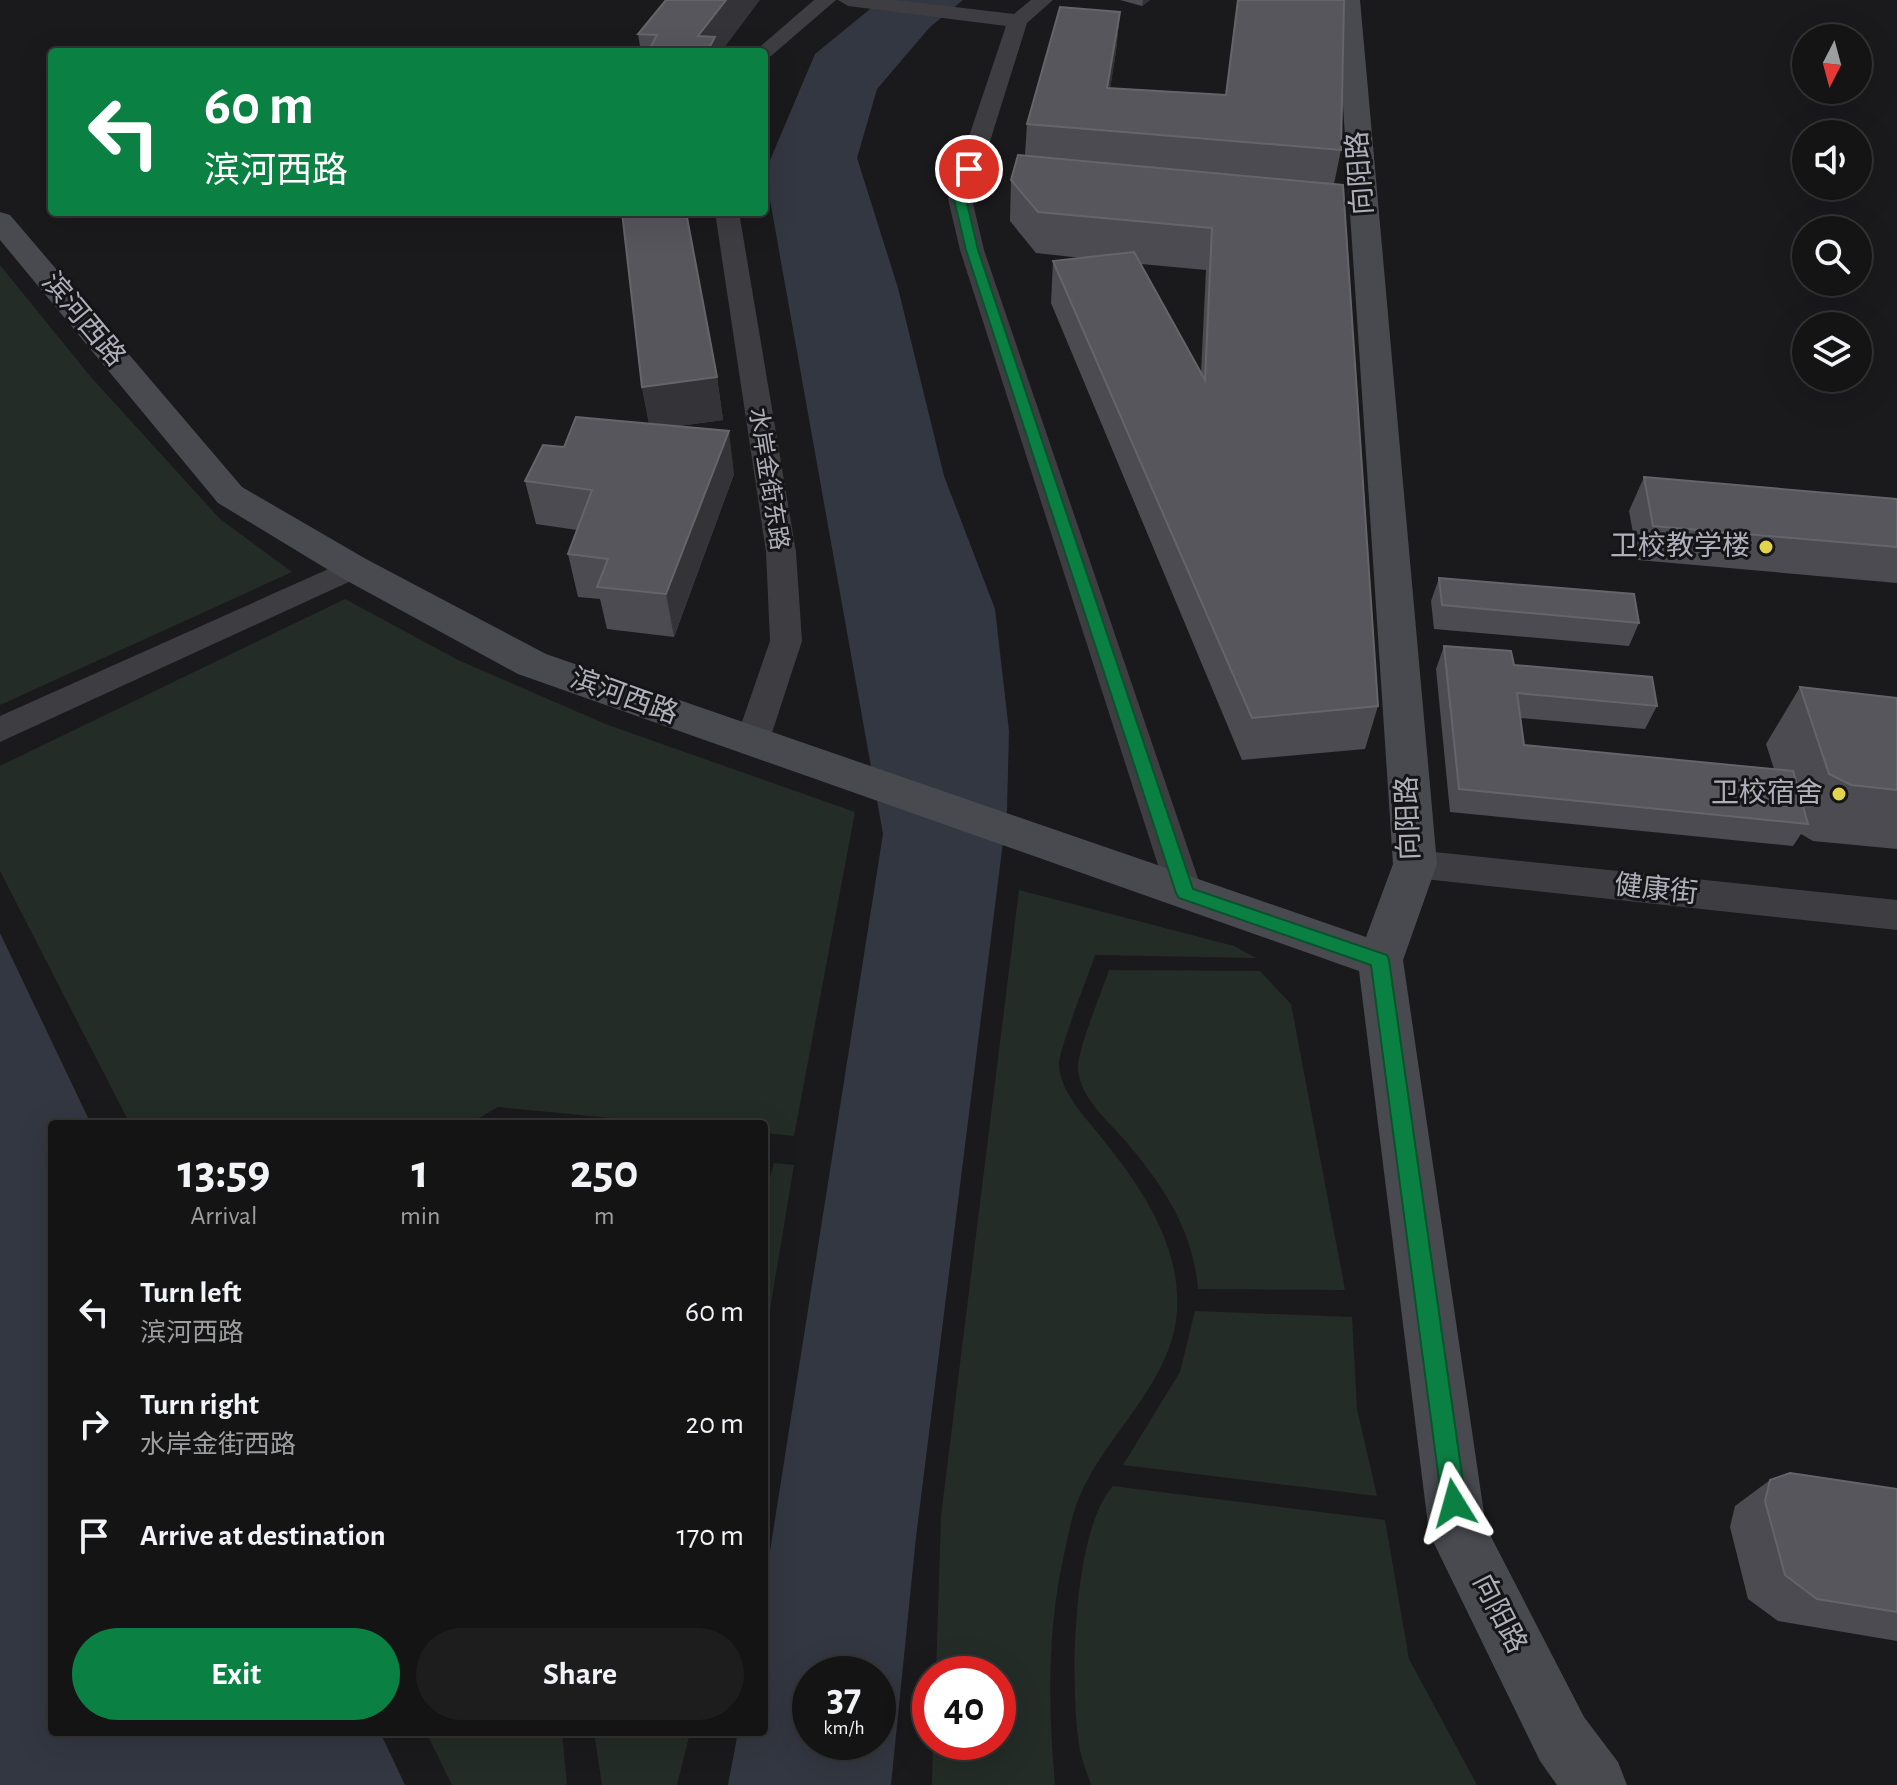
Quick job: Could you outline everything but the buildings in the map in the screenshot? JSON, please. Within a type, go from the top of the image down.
[{"type":"street","name":"向阳路","points":[[1348,0],[1415,864],[1380,960],[1458,1533],[1562,1739],[1595,1785]]},
{"type":"street","name":"滨河西路","points":[[0,221],[230,495],[353,568],[532,664],[1380,960]]},
{"type":"lane","points":[[768,49],[826,0]]},
{"type":"lane","points":[[848,0],[1006,20],[1043,0]]},
{"type":"lane","points":[[1006,20],[960,199],[972,250],[1185,893]]},
{"type":"lane","name":"水岸金街东路","points":[[728,216],[781,552],[786,641],[752,742]]},
{"type":"lane","points":[[0,730],[353,568]]},
{"type":"lane","name":"健康街","points":[[1415,864],[1897,915]]},
{"type":"shaded area","points":[[881,0],[963,0],[930,27],[877,89],[857,158],[898,288],[944,476],[995,609],[1009,731],[1007,810],[916,1537],[896,1735],[896,1656],[792,1656],[792,1760],[894,1760],[891,1785],[728,1785],[737,1736],[768,1736],[768,1564],[883,834],[768,189],[768,165],[815,54]]},
{"type":"shaded area","points":[[0,265],[90,376],[220,519],[292,572],[0,705]]},
{"type":"shaded area","points":[[345,599],[458,660],[608,725],[855,812],[794,1136],[768,1133],[768,1120],[631,1120],[498,1107],[476,1120],[128,1120],[0,871],[0,766]]},
{"type":"shaded area","points":[[1019,890],[1234,946],[1256,958],[1095,955],[1060,1056],[1060,1075],[1075,1104],[1116,1156],[1156,1218],[1172,1263],[1177,1286],[1177,1311],[1173,1335],[1154,1379],[1087,1481],[1071,1523],[1059,1579],[1052,1638],[1050,1696],[1055,1785],[932,1785],[933,1760],[1016,1760],[1016,1656],[937,1656],[941,1516]]},
{"type":"shaded area","points":[[0,933],[89,1120],[48,1120],[48,1736],[382,1736],[405,1785],[0,1785]]},
{"type":"shaded area","points":[[1109,970],[1260,971],[1291,1004],[1345,1290],[1198,1289],[1190,1248],[1175,1211],[1141,1160],[1097,1110],[1080,1080],[1081,1049]]},
{"type":"shaded area","points":[[774,1163],[794,1165],[768,1322],[768,1184]]},
{"type":"shaded area","points":[[1195,1311],[1352,1317],[1357,1409],[1377,1496],[1123,1465],[1180,1372]]},
{"type":"shaded area","points":[[1113,1486],[1385,1520],[1409,1659],[1477,1785],[1091,1785],[1081,1754],[1077,1723],[1077,1612],[1089,1538],[1099,1508]]},
{"type":"shaded area","points":[[428,1736],[562,1736],[567,1785],[452,1785]]},
{"type":"shaded area","points":[[595,1736],[705,1736],[689,1737],[677,1785],[602,1785]]},
{"type":"place","name":"卫校教学楼","points":[[1766,547]]},
{"type":"place","name":"卫校宿舍","points":[[1839,794]]},
{"type":"route","points":[[969,169],[960,199],[972,250],[1185,893],[1380,960],[1454,1503]]}]
